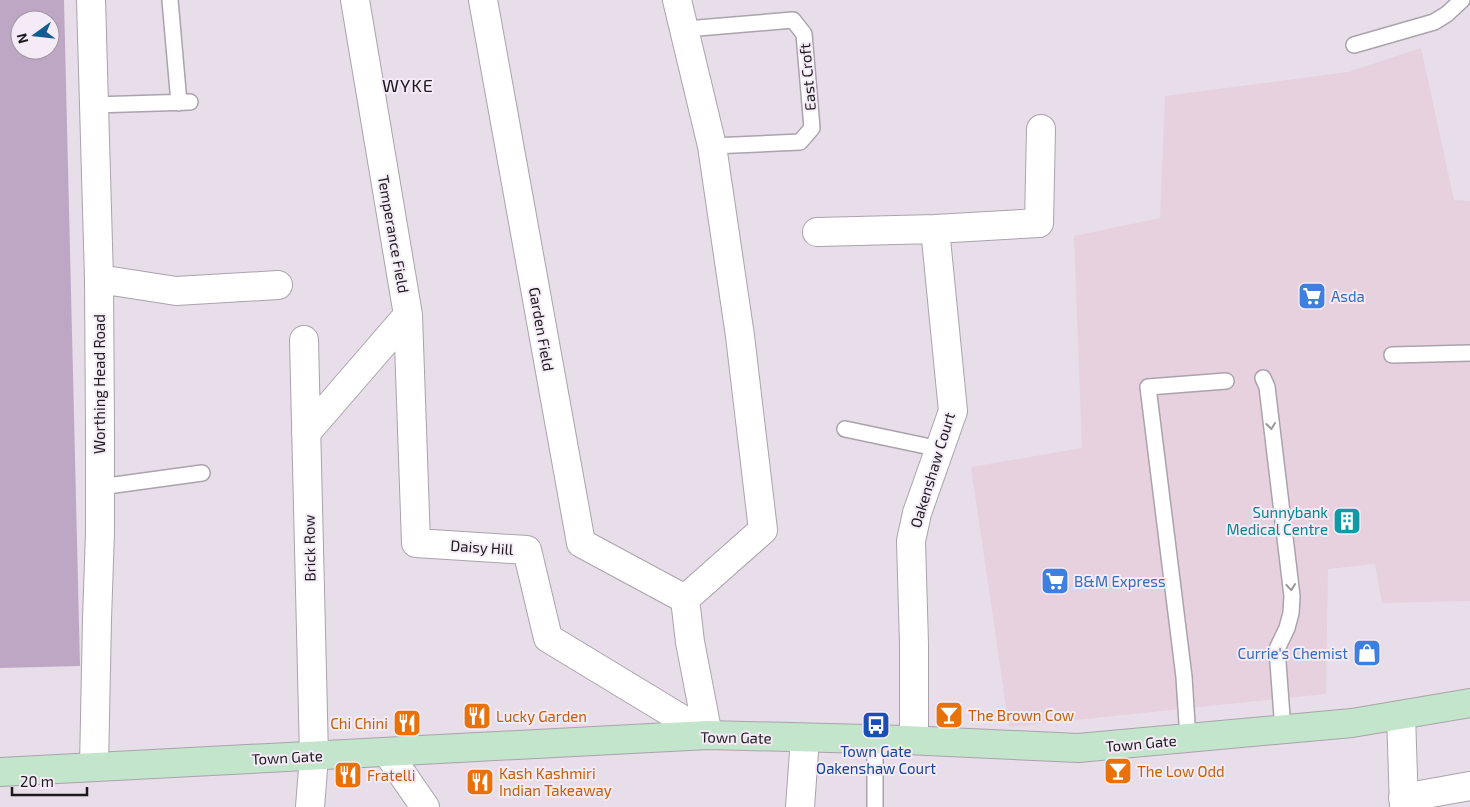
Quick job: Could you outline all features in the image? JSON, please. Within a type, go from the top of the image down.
[{"type":"main road","name":"Town Gate","points":[[0,772],[708,735],[914,740],[1078,748],[1352,723],[1470,703]]},
{"type":"street","name":"Worthing Head Road","points":[[91,0],[99,280],[100,487],[94,768]]},
{"type":"street","name":"Temperance Field","points":[[354,0],[408,315]]},
{"type":"street","name":"Garden Field","points":[[483,0],[581,543],[685,599]]},
{"type":"street","points":[[677,0],[712,146],[740,336],[763,530],[685,599],[690,642],[708,735]]},
{"type":"street","points":[[817,232],[935,229],[1040,223],[1040,129]]},
{"type":"street","name":"Oakenshaw Court","points":[[914,740],[911,541],[917,512],[953,411],[935,229]]},
{"type":"street","points":[[99,280],[176,290],[278,285]]},
{"type":"street","points":[[306,433],[408,315]]},
{"type":"street","name":"Daisy Hill","points":[[408,315],[416,543],[527,550],[548,638],[708,735]]},
{"type":"street","name":"Brick Row","points":[[304,340],[314,756],[310,807]]},
{"type":"street","points":[[1400,715],[1404,803],[1470,786]]},
{"type":"street","points":[[800,807],[805,738]]},
{"type":"street","points":[[387,752],[425,807]]},
{"type":"lane","points":[[94,105],[184,103],[170,0]]},
{"type":"lane","points":[[1354,46],[1434,22],[1447,14],[1462,0]]},
{"type":"lane","name":"East Croft","points":[[698,28],[793,20],[804,34],[812,128],[800,142],[712,146]]},
{"type":"lane","points":[[1392,355],[1470,353]]},
{"type":"lane","points":[[1263,378],[1267,387],[1292,596],[1291,613],[1287,628],[1277,649],[1283,730]]},
{"type":"lane","points":[[1188,739],[1184,677],[1148,387],[1226,380]]},
{"type":"lane","points":[[845,429],[940,449]]},
{"type":"lane","points":[[100,487],[202,473]]},
{"type":"lane","points":[[875,807],[876,739]]},
{"type":"shaded area","points":[[0,0],[64,0],[80,666],[0,668]]},
{"type":"shaded area","points":[[1421,48],[1454,200],[1470,201],[1470,601],[1382,603],[1375,564],[1328,569],[1326,694],[1009,727],[971,467],[1082,448],[1074,236],[1160,218],[1165,96],[1348,72]]},
{"type":"place","name":"Asda","points":[[1312,296]]},
{"type":"place","name":"Sunnybank Medical Centre","points":[[1347,521]]},
{"type":"place","name":"B&M Express","points":[[1055,581]]},
{"type":"place","name":"Currie's Chemist","points":[[1367,653]]},
{"type":"place","name":"The Brown Cow","points":[[949,715]]},
{"type":"place","name":"Lucky Garden","points":[[477,716]]},
{"type":"place","name":"Chi Chini","points":[[407,723]]},
{"type":"place","name":"Town Gate Oakenshaw Court","points":[[876,725]]},
{"type":"place","name":"The Low Odd","points":[[1118,771]]},
{"type":"place","name":"Fratelli","points":[[348,775]]},
{"type":"place","name":"Kash Kashmiri Indian Takeaway","points":[[480,782]]},
{"type":"district","name":"WYKE","points":[[408,85]]}]
